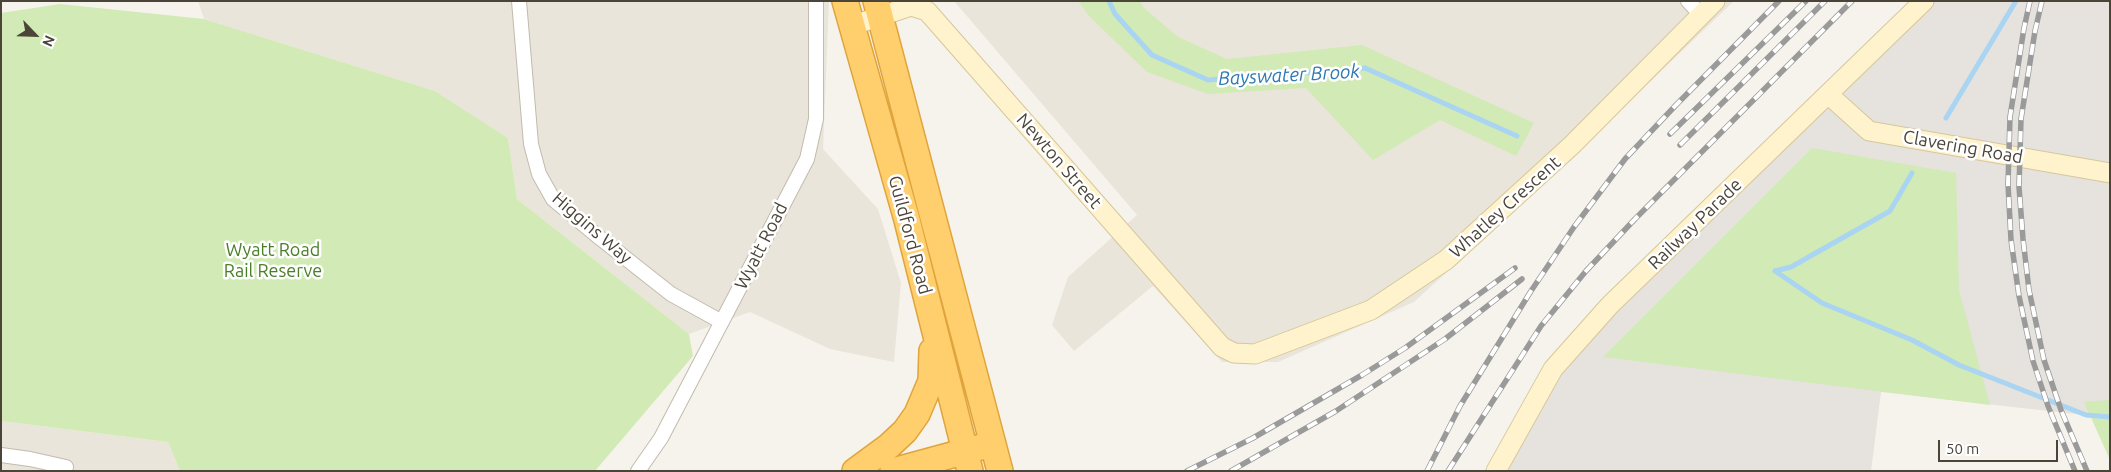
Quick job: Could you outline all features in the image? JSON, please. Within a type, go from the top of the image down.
[{"type":"highway","name":"Guildford Road","points":[[845,1],[906,220],[967,461]]},
{"type":"highway","name":"Guildford Road","points":[[878,9],[993,443],[996,470]]},
{"type":"highway","points":[[855,471],[889,446],[905,431],[920,408],[931,381],[931,318]]},
{"type":"highway","points":[[893,471],[967,461],[993,443]]},
{"type":"street","name":"Higgins Way","points":[[519,1],[531,144],[539,174],[553,199],[671,294],[722,322]]},
{"type":"street","name":"Wyatt Road","points":[[638,471],[661,438],[806,158],[816,119],[816,1]]},
{"type":"street","points":[[1688,1],[1701,15]]},
{"type":"street","name":"Whatley Crescent","points":[[1255,354],[1371,310],[1446,260],[1572,146],[1715,1]]},
{"type":"street","name":"Railway Parade","points":[[1496,471],[1553,369],[1610,305],[1924,1]]},
{"type":"street","name":"Newton Street","points":[[851,26],[878,9],[911,6],[927,11],[1222,347],[1234,353],[1255,354]]},
{"type":"street","name":"Clavering Road","points":[[1828,95],[1869,131],[2110,172]]},
{"type":"street","points":[[1,455],[66,467]]},
{"type":"shaded area","points":[[198,1],[829,1],[823,149],[878,209],[901,283],[894,362],[830,349],[750,312],[689,334],[517,199],[508,138],[435,91],[204,19]]},
{"type":"shaded area","points":[[954,1],[1734,1],[1550,178],[1414,302],[1278,362],[1222,362],[1153,286],[1074,351],[1052,325],[1068,277],[1137,215]]},
{"type":"shaded area","points":[[1926,1],[2110,1],[2110,418],[1881,392],[1871,471],[1501,471],[1548,376]]},
{"type":"shaded area","points":[[1,421],[168,442],[180,471],[1,471]]},
{"type":"green space","points":[[1078,1],[1140,1],[1143,7],[1178,37],[1227,59],[1362,45],[1534,123],[1516,156],[1440,120],[1373,160],[1306,88],[1208,94],[1147,72],[1089,16]]},
{"type":"green space","name":"Wyatt Road Rail Reserve","points":[[60,4],[204,19],[435,91],[508,138],[517,199],[689,334],[693,356],[595,471],[180,471],[168,442],[1,421],[1,13]]},
{"type":"green space","points":[[1812,148],[1956,173],[1959,290],[1990,405],[1603,357]]},
{"type":"green space","points":[[2110,400],[2110,460],[2084,402]]},
{"type":"waterway","name":"Bayswater Brook","points":[[1109,1],[1115,14],[1152,55],[1208,80],[1365,68],[1517,136]]},
{"type":"waterway","points":[[1946,118],[2016,1]]},
{"type":"waterway","points":[[1775,271],[1791,267],[1890,211],[1912,173]]},
{"type":"waterway","points":[[1775,271],[1822,303],[1912,340],[1959,365],[2086,415],[2110,417]]},
{"type":"railway","points":[[1427,471],[1460,406],[1531,291],[1574,227],[1625,159],[1779,1]]},
{"type":"railway","points":[[1670,134],[1806,1]]},
{"type":"railway","points":[[1680,145],[1825,1]]},
{"type":"railway","points":[[1448,471],[1541,326],[1586,271],[1635,219],[1852,1]]},
{"type":"railway","points":[[2030,1],[2010,117],[2008,184],[2011,240],[2019,296],[2033,361],[2048,406],[2075,471]]},
{"type":"railway","points":[[2042,1],[2035,31],[2021,119],[2019,187],[2023,239],[2029,290],[2044,360],[2061,410],[2087,471]]},
{"type":"railway","points":[[1187,471],[1253,438],[1362,375],[1405,348],[1515,268]]},
{"type":"railway","points":[[1231,471],[1336,411],[1445,339],[1522,279]]}]
